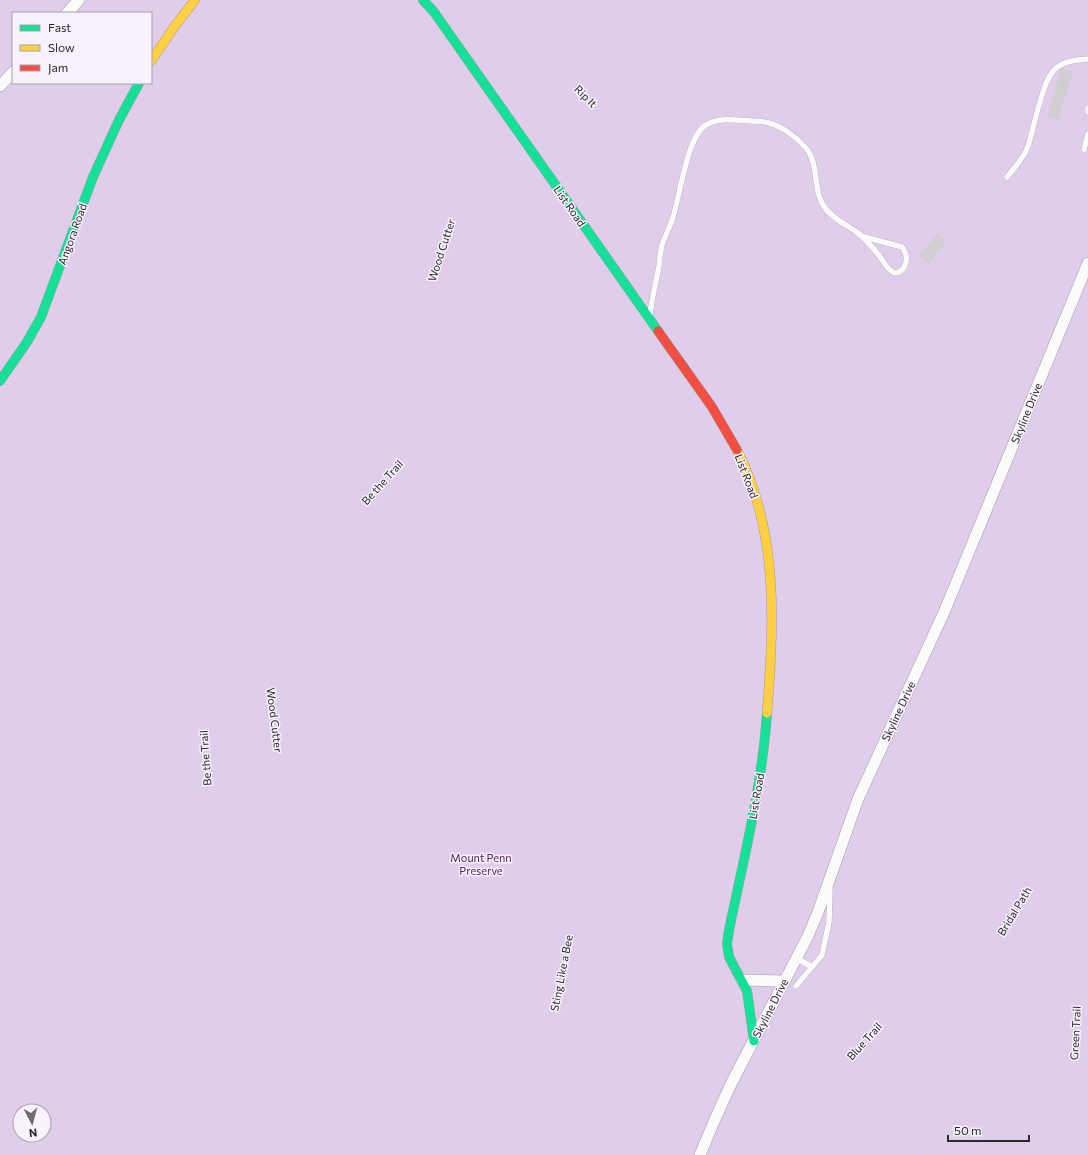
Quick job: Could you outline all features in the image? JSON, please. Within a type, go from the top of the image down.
[{"type":"street","points":[[68,12],[79,0]]},
{"type":"street","points":[[152,60],[195,0]]},
{"type":"street","name":"List Road","points":[[423,0],[434,12],[707,400],[738,452],[749,476],[761,511],[770,560],[772,585],[772,633],[764,744],[760,776],[728,940],[728,953],[747,990],[752,1015],[754,1041]]},
{"type":"street","points":[[0,86],[12,73]]},
{"type":"street","name":"Angora Road","points":[[0,381],[26,344],[41,316],[49,298],[83,201],[130,98],[138,84]]},
{"type":"street","name":"Skyline Drive","points":[[700,1155],[732,1082],[810,930],[858,799],[945,610],[1088,263]]},
{"type":"street","points":[[742,980],[784,981]]},
{"type":"lane","points":[[1007,177],[1020,160],[1028,146],[1034,120],[1047,83],[1054,70],[1064,63],[1088,59]]},
{"type":"lane","points":[[649,318],[662,247],[673,217],[681,183],[693,143],[701,129],[707,124],[726,119],[767,122],[777,126],[792,136],[806,149],[813,162],[818,194],[824,207],[837,220],[861,236],[873,247],[890,270],[898,272],[904,268],[907,263],[906,251],[902,247],[861,236]]},
{"type":"lane","points":[[1084,150],[1088,134]]},
{"type":"lane","points":[[796,986],[822,956],[830,922],[830,878]]},
{"type":"lane","points":[[796,958],[812,967]]},
{"type":"path","name":"Wood Cutter","points":[[280,321],[286,327],[309,342],[327,349],[342,349],[369,361],[379,363],[388,359],[398,347],[408,328],[410,303],[421,295],[429,286],[442,255],[442,243],[453,220],[452,205],[444,196],[442,189],[428,176],[422,114],[418,105],[396,82],[364,53],[337,20],[326,0]]},
{"type":"path","name":"Rip It","points":[[489,0],[493,17],[502,31],[507,44],[512,49],[516,58],[526,69],[536,73],[546,70],[556,76],[568,78],[595,106],[608,112],[625,110],[643,101],[655,88],[663,69],[685,40],[697,34]]},
{"type":"path","points":[[693,0],[697,34],[707,33],[717,37],[730,38],[740,47],[756,46],[764,50],[779,51],[806,40],[817,43],[834,32]]},
{"type":"path","points":[[727,0],[725,4],[725,20],[712,52],[711,80],[703,91],[704,110],[707,124],[714,139],[726,150],[734,151],[738,157],[749,155],[759,159],[777,175],[785,175],[805,170],[810,176],[816,176],[825,172],[832,162],[833,151],[843,136],[855,124],[858,105],[863,93],[870,85],[866,67],[838,42],[834,32],[838,0]]},
{"type":"path","points":[[906,251],[938,212],[957,164],[967,126],[977,112],[994,97],[1005,82],[1010,62],[1010,44],[1007,32],[1002,29],[992,32],[982,27],[980,0]]},
{"type":"path","points":[[889,592],[902,587],[909,575],[912,558],[916,548],[915,537],[907,525],[909,509],[915,488],[940,459],[947,422],[957,392],[976,359],[1000,325],[1023,274],[1066,202],[1084,150]]},
{"type":"path","points":[[777,175],[776,230],[780,248],[768,281],[762,308],[763,322],[772,333],[795,351],[798,363],[824,393],[848,435],[865,485],[889,592],[886,608],[876,630],[847,722],[824,781],[811,800],[807,825],[798,845],[795,858],[798,874],[802,882],[824,894]]},
{"type":"path","points":[[250,176],[264,220],[280,321],[274,321],[270,327],[274,351],[273,366],[275,375],[282,384],[308,407],[320,411],[334,422],[368,457],[374,469],[376,488]]},
{"type":"path","name":"Be the Trail","points":[[284,512],[294,510],[304,512],[312,518],[322,520],[334,515],[345,514],[364,503],[397,462],[409,453],[415,443],[416,433],[414,414],[417,409],[411,370],[413,362],[414,335],[408,328]]},
{"type":"path","points":[[651,339],[655,374],[670,410],[663,506]]},
{"type":"path","points":[[37,1072],[41,1039],[64,946],[81,882],[104,808],[112,742],[215,507],[227,476],[275,375]]},
{"type":"path","points":[[0,441],[42,440],[72,434],[86,439],[93,450],[100,489],[107,505],[117,513],[124,514],[133,507],[143,494],[155,486],[166,483],[179,474],[188,474],[202,478],[212,487],[241,467],[256,466],[272,467],[289,475],[299,488],[304,512]]},
{"type":"path","name":"Wood Cutter","points":[[212,487],[215,507],[220,516],[229,526],[244,537],[261,560],[281,602],[284,615],[278,638],[271,680],[274,717],[281,748],[280,758],[273,779],[270,811],[271,834],[256,876],[250,911],[266,940],[271,975],[266,1003],[267,1020],[260,1047],[248,1058],[249,1074],[255,1086],[274,1091],[289,1104],[299,1118],[309,1141],[312,1155]]},
{"type":"path","points":[[229,526],[251,520],[260,521],[270,525],[284,512],[292,526],[334,561],[344,564],[360,565],[389,560],[405,562],[416,569],[422,579],[424,591],[438,614],[439,625],[435,636],[427,643],[412,651],[404,650],[395,639],[385,618],[358,592],[350,590],[315,594],[312,600],[324,622],[319,637],[323,678],[331,688],[352,693],[377,705],[387,706],[398,711],[413,726],[423,730],[435,727],[495,691],[505,681],[512,677],[521,677],[527,682],[530,690],[531,701],[529,711],[512,723],[495,722],[467,747],[463,763],[442,787],[426,798],[420,805],[417,820],[422,834],[446,842],[455,839],[461,842],[465,849],[460,870],[448,886],[421,903],[399,930],[394,943],[383,951],[370,954],[357,954],[344,944],[336,942],[328,944],[321,952],[313,955],[302,956],[295,960],[295,966],[298,971],[305,975],[319,989],[342,1025],[344,1033],[342,1044],[336,1057],[335,1070],[340,1082],[349,1090],[365,1116],[375,1127],[390,1134],[402,1136],[415,1132],[428,1121],[444,1115],[475,1121],[493,1114],[497,1101],[494,1089],[485,1086],[479,1077],[478,1068],[458,1053],[444,1050],[439,1045],[438,1033],[442,1023],[438,1011],[421,998],[404,999],[392,993],[383,991],[378,984],[380,978],[392,964],[407,959],[420,947],[435,940],[450,936],[464,938],[472,943],[481,943],[491,939],[508,922],[521,916],[534,916],[546,910],[556,894],[555,878],[547,859],[562,836],[571,830],[580,829],[585,832],[586,840],[601,860],[601,871]]},
{"type":"path","name":"Be the Trail","points":[[46,1103],[61,1077],[98,1044],[112,1020],[119,1012],[134,1000],[150,978],[160,952],[173,928],[196,900],[203,884],[203,864],[211,824],[201,729],[207,712],[208,692],[205,681],[207,668],[216,646],[242,613],[261,560],[267,550],[267,537],[270,525]]},
{"type":"path","name":"Sting Like a Bee","points":[[526,1155],[528,1112],[538,1063],[552,1019],[567,936],[587,892],[636,824],[676,649],[659,575],[651,563],[640,560],[636,554],[647,541]]},
{"type":"path","points":[[0,629],[6,634],[16,669],[53,712],[112,742],[161,740],[126,790],[146,858]]},
{"type":"path","name":"Bridal Path","points":[[914,1155],[933,1114],[956,1074],[977,1031],[996,943],[1016,906],[1036,877],[1049,826],[1065,751],[1088,709]]},
{"type":"path","points":[[104,808],[146,858],[205,858]]},
{"type":"path","points":[[771,1006],[785,1013],[808,1010],[847,993],[892,970],[941,938],[970,910],[992,903],[1036,877],[1074,867],[1088,859]]},
{"type":"path","name":"Green Trail","points":[[992,961],[1009,967],[1030,964],[1047,956],[1062,942],[1078,937],[1083,941],[1085,948],[1084,967],[1077,999],[1072,1085],[1073,1155]]},
{"type":"path","points":[[70,1155],[139,1102],[154,1099],[172,1070],[203,1046],[222,1026],[230,1011],[232,988],[245,972],[252,957],[267,951]]},
{"type":"path","name":"Blue Trail","points":[[763,1155],[766,1149],[804,1112],[876,1026],[904,1003],[935,987],[951,982],[992,961]]},
{"type":"path","points":[[785,1013],[794,1032],[794,1053],[799,1064],[815,1075],[821,1090]]},
{"type":"path","points":[[0,1046],[14,1069],[61,1077]]},
{"type":"path","points":[[52,1125],[56,1125],[67,1117],[83,1115],[90,1111],[104,1108],[128,1110]]},
{"type":"path","points":[[0,1130],[12,1129]]},
{"type":"green space","name":"Mount Penn Preserve","points":[[0,0],[1088,0],[1088,1155],[0,1155]]},
{"type":"building","points":[[1061,69],[1073,72],[1058,120],[1047,116]]},
{"type":"building","points":[[937,234],[946,242],[928,264],[919,256]]},
{"type":"traffic: fast","points":[[423,0],[434,12],[658,331]]},
{"type":"traffic: fast","points":[[0,381],[27,342],[41,317],[93,177],[119,120],[138,84]]},
{"type":"traffic: fast","points":[[754,1041],[747,991],[729,957],[727,944],[757,795],[765,740],[767,713]]},
{"type":"traffic: slow","points":[[152,60],[195,0]]},
{"type":"traffic: slow","points":[[737,450],[751,481],[767,546],[772,612],[767,713]]},
{"type":"traffic: jam","points":[[658,331],[712,407],[737,450]]}]
